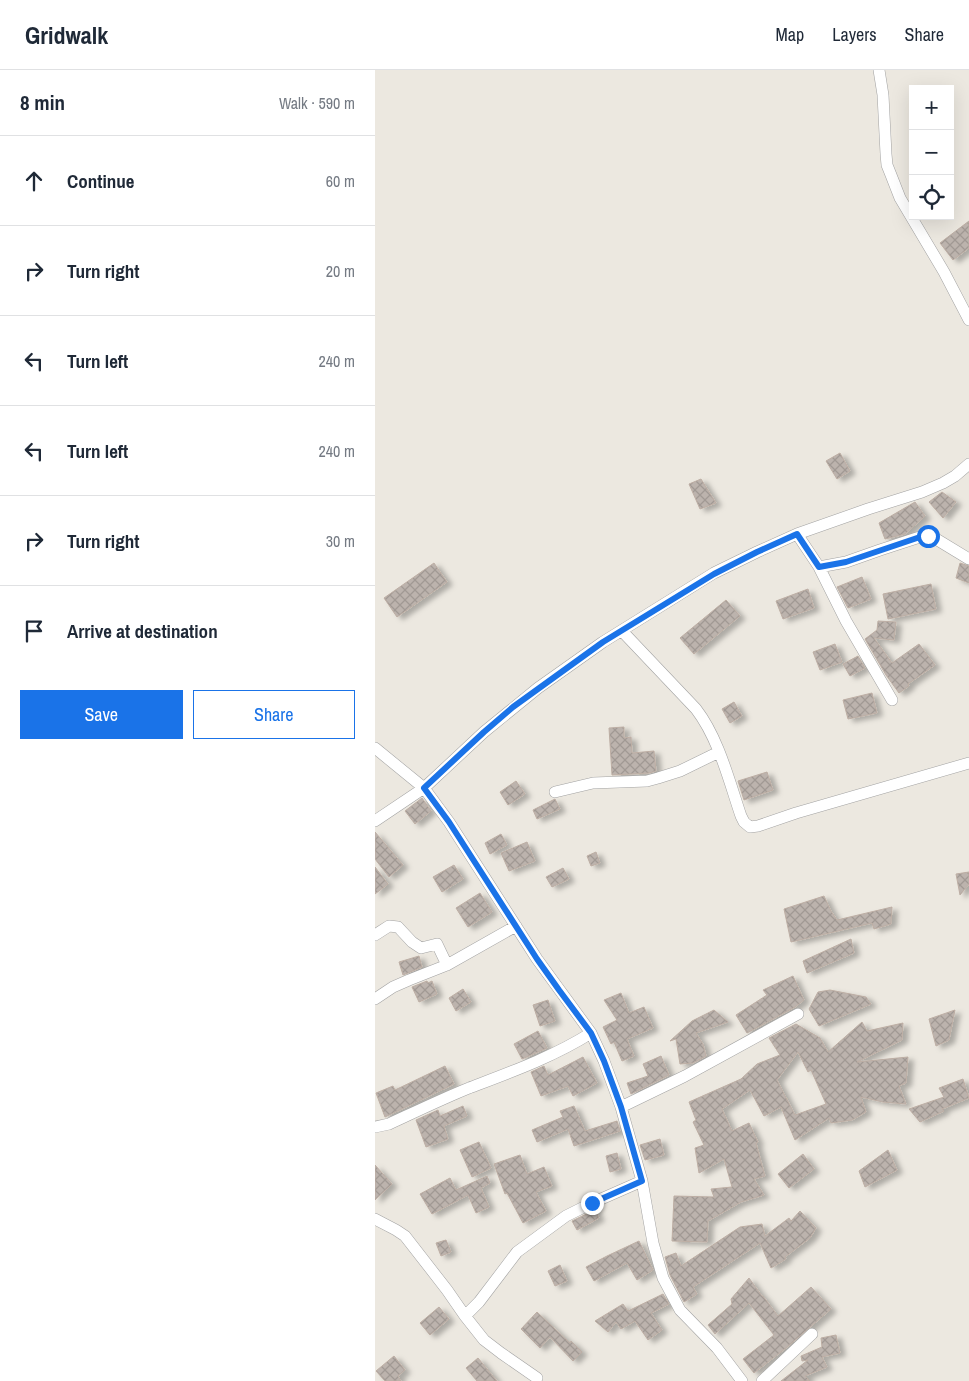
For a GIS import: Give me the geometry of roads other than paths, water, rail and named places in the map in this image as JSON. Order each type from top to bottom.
[{"type":"street","points":[[879,70],[883,95],[887,165],[900,198],[944,272],[969,320]]},
{"type":"street","points":[[375,821],[424,788],[513,707],[603,642],[714,574],[797,534],[922,492],[943,483],[969,464]]},
{"type":"street","points":[[797,534],[819,567],[846,621],[892,700]]},
{"type":"street","points":[[819,567],[846,562],[926,536],[936,539],[969,559]]},
{"type":"street","points":[[622,630],[705,721],[719,752],[741,816],[750,827],[969,763]]},
{"type":"street","points":[[375,748],[424,788],[449,822],[559,990],[591,1033],[604,1061],[621,1107],[642,1181],[653,1243],[663,1278],[680,1310],[717,1348],[742,1381]]},
{"type":"street","points":[[555,792],[593,783],[653,780],[681,770],[719,752]]},
{"type":"street","points":[[375,935],[385,928],[398,926],[412,942],[421,948],[437,944],[447,965]]},
{"type":"street","points":[[375,999],[393,987],[447,965],[516,926]]},
{"type":"street","points":[[621,1107],[685,1076],[798,1014]]},
{"type":"street","points":[[375,1127],[389,1124],[467,1089],[519,1069],[570,1046],[591,1033]]},
{"type":"street","points":[[465,1316],[479,1302],[517,1252],[566,1216],[642,1181]]},
{"type":"street","points":[[375,1219],[405,1236],[487,1343],[537,1378]]},
{"type":"street","points":[[762,1381],[812,1334]]}]
